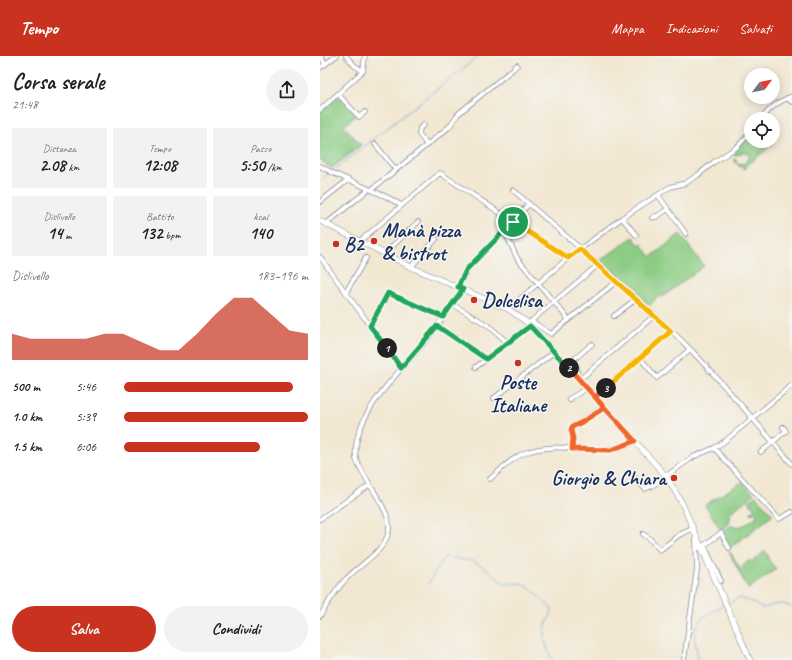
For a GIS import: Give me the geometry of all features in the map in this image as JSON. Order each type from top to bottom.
[{"type":"main road","points":[[320,221],[411,267],[508,309],[530,323],[554,352],[666,476],[682,503],[696,539],[702,546],[723,600],[750,660]]},
{"type":"street","points":[[321,56],[325,65]]},
{"type":"street","points":[[320,68],[336,56]]},
{"type":"street","points":[[346,56],[355,66],[363,71]]},
{"type":"street","points":[[320,110],[363,71],[365,56]]},
{"type":"street","points":[[326,224],[451,126],[458,114],[517,65]]},
{"type":"street","points":[[338,94],[359,117],[365,112]]},
{"type":"street","points":[[767,112],[769,109],[792,96]]},
{"type":"street","points":[[787,98],[792,102]]},
{"type":"street","points":[[424,125],[420,128],[419,134],[427,145]]},
{"type":"street","points":[[508,309],[568,258],[622,218],[670,187],[686,183],[737,147],[744,140]]},
{"type":"street","points":[[375,144],[396,170]]},
{"type":"street","points":[[320,166],[401,205]]},
{"type":"street","points":[[360,241],[440,173],[568,258]]},
{"type":"street","points":[[320,202],[348,180]]},
{"type":"street","points":[[513,190],[599,264],[671,331],[752,417],[792,464]]},
{"type":"street","points":[[658,195],[686,234]]},
{"type":"street","points":[[320,616],[343,582],[383,546],[389,535],[390,529],[387,514],[356,459],[354,450],[362,423],[382,391],[437,326],[452,304],[461,288],[466,270],[529,204]]},
{"type":"street","points":[[652,218],[668,209]]},
{"type":"street","points":[[622,218],[636,234]]},
{"type":"street","points":[[384,254],[418,222]]},
{"type":"street","points":[[504,230],[517,258],[569,320]]},
{"type":"street","points":[[411,267],[436,239]]},
{"type":"street","points":[[320,257],[401,368]]},
{"type":"street","points":[[346,292],[366,258]]},
{"type":"street","points":[[476,367],[508,342],[599,264]]},
{"type":"street","points":[[530,323],[551,334],[617,281]]},
{"type":"street","points":[[370,326],[388,293],[443,317]]},
{"type":"street","points":[[614,316],[636,299]]},
{"type":"street","points":[[452,304],[489,326],[508,342]]},
{"type":"street","points":[[578,379],[655,316]]},
{"type":"street","points":[[437,326],[486,359]]},
{"type":"street","points":[[595,397],[671,331]]},
{"type":"street","points":[[578,379],[577,367],[572,361],[592,344]]},
{"type":"street","points":[[640,358],[657,378],[690,350]]},
{"type":"street","points":[[494,398],[554,352]]},
{"type":"street","points":[[635,478],[645,489],[697,454],[714,448],[792,386]]},
{"type":"street","points":[[570,400],[569,399],[587,388]]},
{"type":"street","points":[[572,449],[572,427],[604,408]]},
{"type":"street","points":[[761,452],[786,431],[783,427]]},
{"type":"street","points":[[490,480],[516,457],[526,452],[541,448],[611,450],[635,441]]},
{"type":"street","points":[[714,448],[779,519],[792,512]]},
{"type":"street","points":[[320,519],[370,485]]},
{"type":"street","points":[[643,534],[660,550],[679,535],[692,529]]},
{"type":"street","points":[[721,581],[702,546],[721,533],[729,548]]},
{"type":"street","points":[[684,660],[697,569],[696,539]]},
{"type":"green space","points":[[338,96],[356,115],[344,126],[361,145],[332,168],[320,159],[320,112]]},
{"type":"green space","points":[[744,142],[744,148],[768,148],[742,170],[744,168],[742,166],[740,167],[733,160],[735,159],[739,165],[740,163],[744,164],[750,157],[745,152],[737,155],[730,154]]},
{"type":"green space","points":[[680,234],[704,266],[662,297],[659,296],[649,306],[620,280],[622,279],[601,260],[633,237],[639,245],[641,243],[651,257]]},
{"type":"green space","points":[[742,482],[754,494],[731,512],[729,524],[721,530],[705,505]]},
{"type":"green space","points":[[756,496],[773,515],[730,548],[722,533],[731,526],[742,526],[757,516],[755,512],[752,514],[751,512],[755,509],[749,501]]},
{"type":"green space","points":[[765,551],[769,557],[767,558],[776,569],[748,589],[729,552],[742,571],[744,569],[742,566],[750,560],[752,562]]},
{"type":"waterway","points":[[334,170],[479,56]]},
{"type":"waterway","points":[[320,181],[328,174]]},
{"type":"waterway","points":[[428,584],[443,559],[446,557],[473,561],[487,569],[504,584],[524,584],[538,595],[552,610],[547,622],[545,637],[548,652],[553,660]]},
{"type":"waterway","points":[[727,604],[739,598],[752,602],[759,607],[765,608],[772,605],[783,604],[792,607]]},
{"type":"waterway","points":[[698,660],[695,641],[696,628],[702,618],[724,605]]},
{"type":"place","name":"Manà pizza & bistrot","points":[[374,241]]},
{"type":"place","name":"B2","points":[[336,244]]},
{"type":"place","name":"Dolcelisa","points":[[474,300]]},
{"type":"place","name":"Poste Italiane","points":[[518,363]]},
{"type":"place","name":"Giorgio & Chiara","points":[[674,478]]},
{"type":"route","points":[[513,222],[466,270],[458,287],[463,289],[443,317],[388,293],[370,326],[401,368],[437,326],[486,359],[530,326],[604,408],[635,441],[632,443],[611,450],[596,451],[572,449],[573,438],[571,430],[572,427],[604,408],[595,397],[671,331],[599,264],[580,249],[568,258],[513,222]]}]
